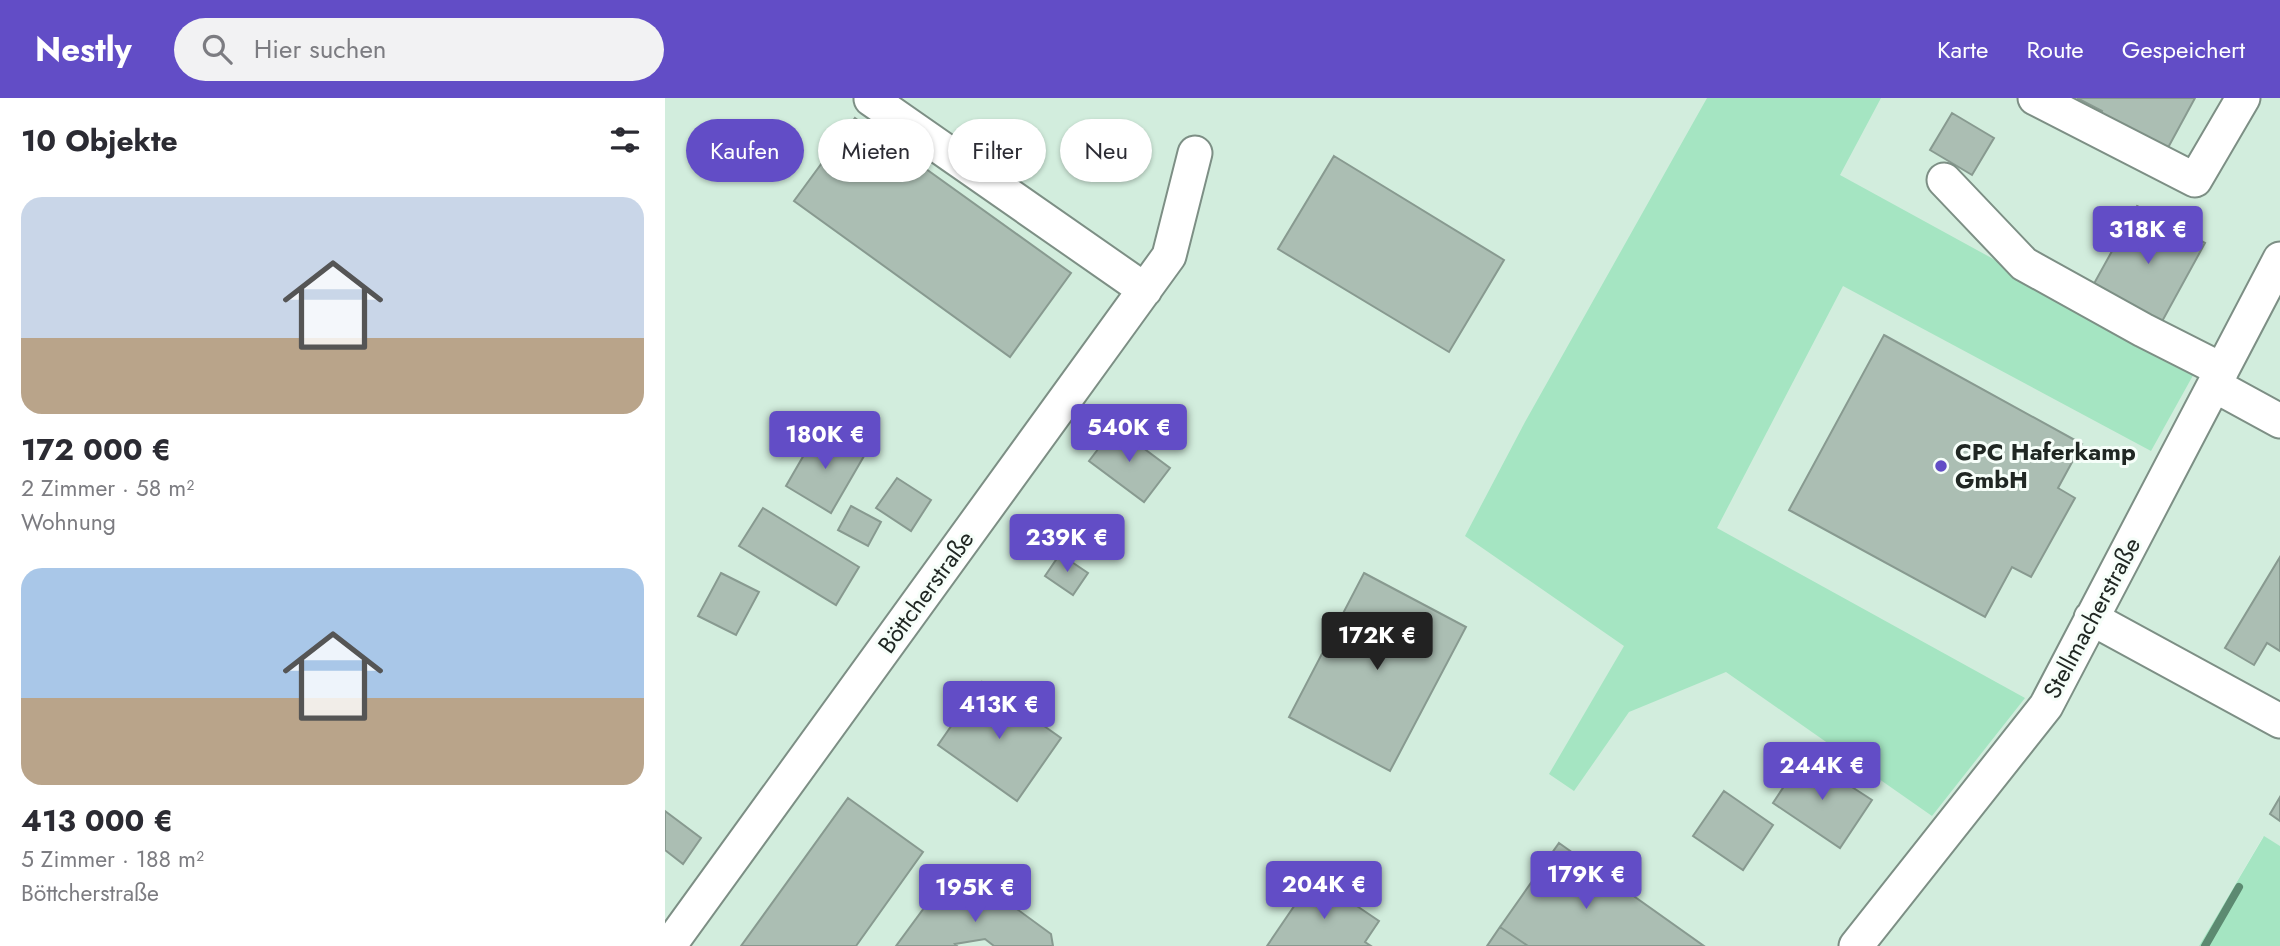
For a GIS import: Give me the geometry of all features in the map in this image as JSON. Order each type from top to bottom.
[{"type":"street","points":[[2035,98],[2195,180],[2243,98]]},
{"type":"street","points":[[871,99],[1145,290]]},
{"type":"street","name":"Böttcherstraße","points":[[669,946],[1169,256],[1195,153]]},
{"type":"street","points":[[1944,180],[2024,264],[2143,330],[2218,377],[2280,421]]},
{"type":"street","name":"Stellmacherstraße","points":[[1856,946],[2046,706],[2280,259]]},
{"type":"street","points":[[2091,618],[2280,721]]},
{"type":"shaded area","points":[[665,98],[2280,98],[2280,846],[2263,837],[2199,946],[665,946]]},
{"type":"green space","points":[[1707,98],[1881,98],[1840,175],[2196,370],[2151,451],[1843,286],[1717,528],[2025,698],[1932,816],[1726,672],[1629,712],[1574,791],[1549,774],[1624,646],[1465,536],[1525,422]]},
{"type":"green space","points":[[2264,836],[2280,846],[2280,946],[2199,946]]},
{"type":"building","points":[[2077,98],[2195,98],[2163,157],[2097,122],[2102,111]]},
{"type":"building","points":[[1952,113],[1994,138],[1972,175],[1930,150]]},
{"type":"building","points":[[1334,156],[1504,260],[1449,352],[1278,249]]},
{"type":"building","points":[[818,168],[818,182],[934,182],[934,175],[1071,273],[1010,357],[794,201]]},
{"type":"building","points":[[2137,206],[2205,243],[2159,327],[2091,289]]},
{"type":"building","name":"CPC Haferkamp GmbH","points":[[1884,335],[2082,444],[2058,488],[2075,498],[2031,577],[2012,567],[1985,617],[1789,510]]},
{"type":"building","points":[[1115,427],[1170,468],[1144,502],[1089,461]]},
{"type":"building","points":[[819,429],[864,456],[831,513],[786,486]]},
{"type":"building","points":[[897,478],[931,500],[911,531],[876,508]]},
{"type":"building","points":[[851,506],[881,522],[868,546],[838,530]]},
{"type":"building","points":[[763,508],[859,567],[836,605],[739,546]]},
{"type":"building","points":[[1060,554],[1088,573],[1073,595],[1045,576]]},
{"type":"building","points":[[2280,557],[2280,651],[2267,643],[2254,665],[2225,648]]},
{"type":"building","points":[[721,573],[759,592],[736,635],[698,616]]},
{"type":"building","points":[[1364,573],[1466,627],[1390,771],[1289,717]]},
{"type":"building","points":[[982,682],[1061,738],[1017,801],[938,745]]},
{"type":"building","points":[[1804,756],[1872,800],[1840,848],[1773,803]]},
{"type":"building","points":[[1724,791],[1773,825],[1743,870],[1693,836]]},
{"type":"building","points":[[2280,797],[2280,821],[2270,814]]},
{"type":"building","points":[[848,798],[923,852],[856,946],[741,946]]},
{"type":"building","points":[[665,811],[701,838],[683,864],[665,850]]},
{"type":"building","points":[[1559,843],[1704,946],[1528,946],[1500,927]]},
{"type":"building","points":[[1314,877],[1379,921],[1365,942],[1371,946],[1267,946]]},
{"type":"building","points":[[995,893],[1051,934],[1053,946],[994,946],[985,939],[955,944],[957,946],[896,946],[927,904]]},
{"type":"building","points":[[1500,927],[1528,946],[1487,946]]},
{"type":"waterway","points":[[2205,946],[2239,887]]},
{"type":"place","name":"CPC Haferkamp GmbH","points":[[1941,466]]}]
